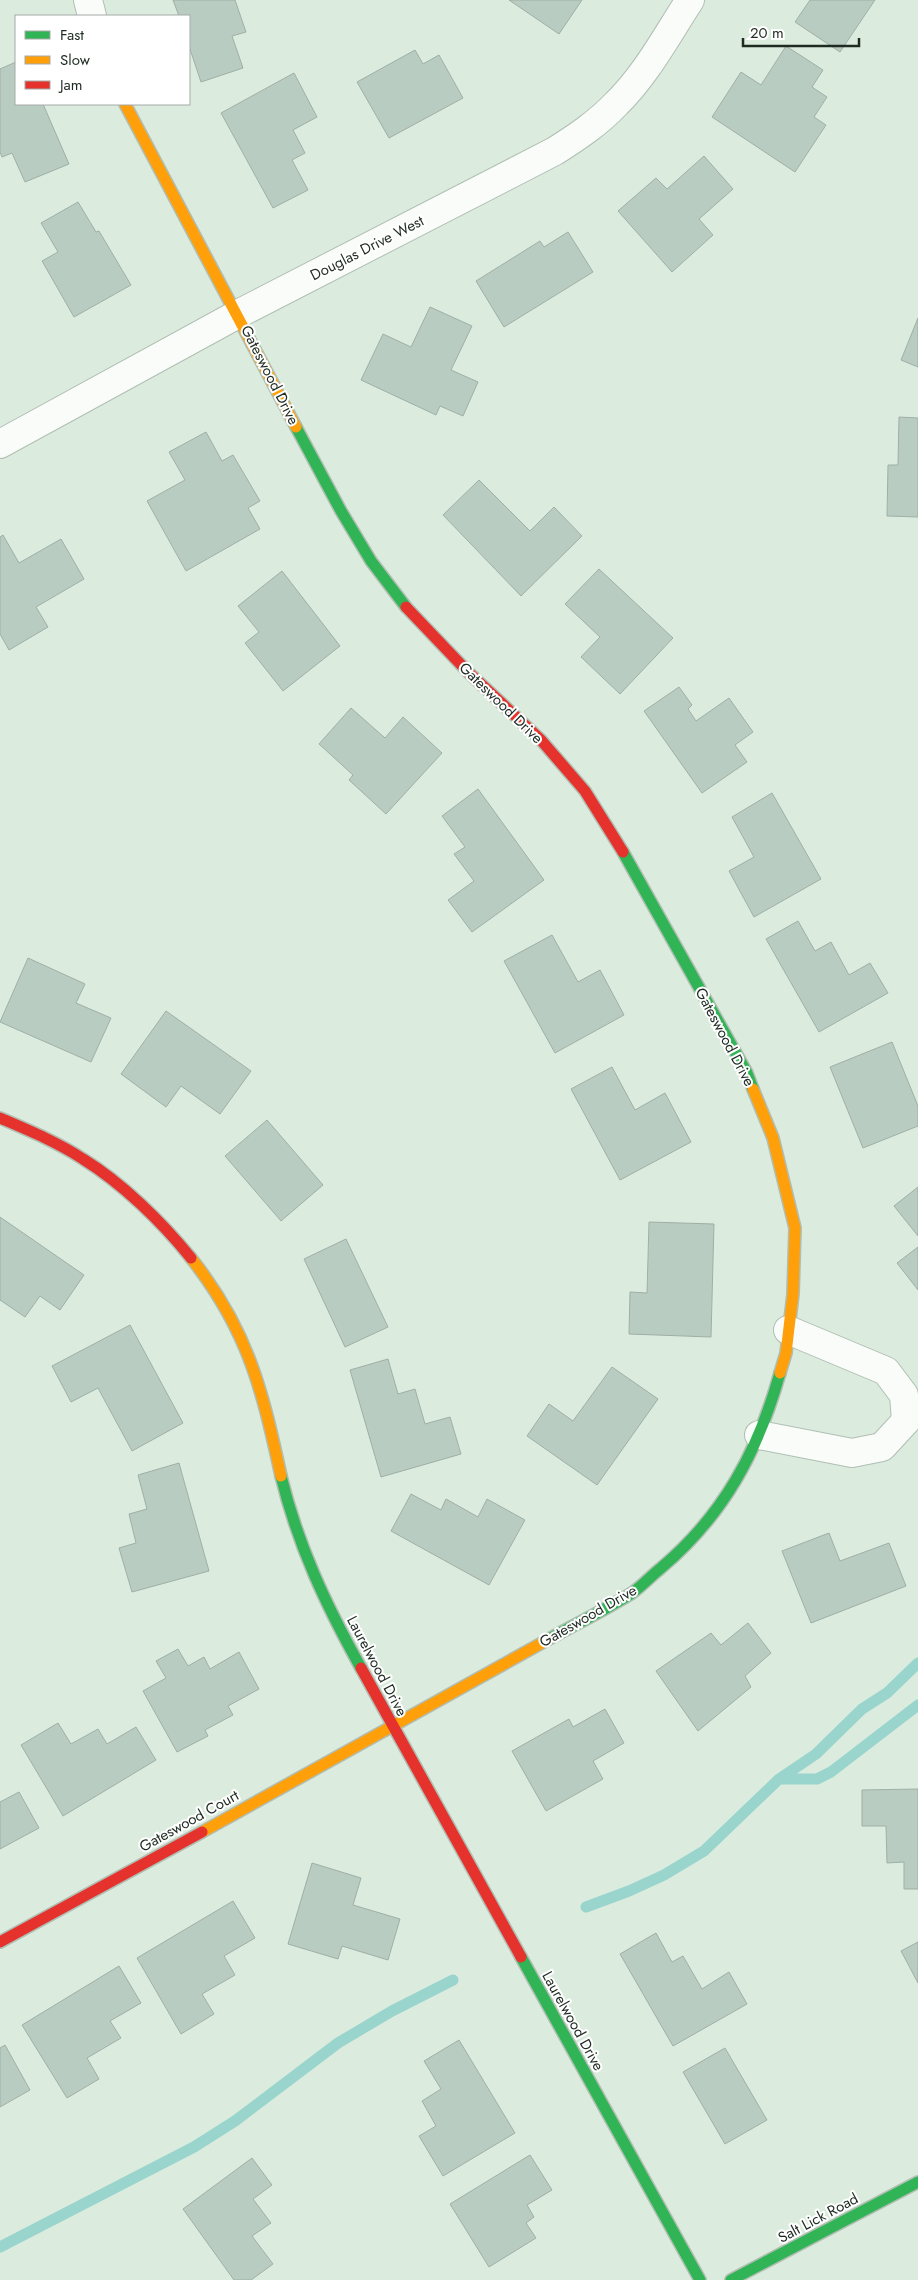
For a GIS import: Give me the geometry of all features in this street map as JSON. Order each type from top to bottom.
[{"type":"street","points":[[88,0],[92,15]]},
{"type":"street","name":"Douglas Drive West","points":[[0,444],[238,314],[547,156],[594,125],[618,103],[650,63],[690,0]]},
{"type":"street","name":"Gateswood Drive","points":[[126,105],[238,314],[340,512],[371,560],[406,607],[468,672],[541,740],[585,792],[626,856],[747,1073],[773,1138],[795,1228],[793,1294],[786,1353],[772,1405],[750,1457],[718,1508],[681,1551],[633,1592],[393,1727]]},
{"type":"street","name":"Laurelwood Drive","points":[[0,1118],[41,1136],[83,1159],[138,1201],[180,1244],[212,1286],[241,1337],[259,1385],[293,1523],[312,1571],[341,1632],[700,2280]]},
{"type":"street","points":[[759,1435],[852,1453],[882,1447],[906,1421],[904,1395],[886,1371],[788,1330]]},
{"type":"street","name":"Gateswood Court","points":[[0,1942],[393,1727]]},
{"type":"street","name":"Salt Lick Road","points":[[731,2280],[918,2182]]},
{"type":"building","points":[[173,0],[235,0],[246,32],[232,36],[243,68],[201,82],[190,49],[190,15],[179,15]]},
{"type":"building","points":[[509,0],[582,0],[559,34]]},
{"type":"building","points":[[810,0],[875,0],[840,52],[795,22]]},
{"type":"building","points":[[786,46],[823,70],[812,87],[827,97],[814,117],[826,125],[795,172],[712,117],[741,72],[761,85]]},
{"type":"building","points":[[415,50],[423,64],[439,55],[463,98],[389,138],[357,82]]},
{"type":"building","points":[[15,62],[15,105],[43,105],[69,164],[25,182],[12,153],[2,157],[0,152],[0,69]]},
{"type":"building","points":[[294,73],[317,117],[293,130],[305,153],[292,160],[308,190],[273,208],[221,113]]},
{"type":"building","points":[[704,156],[733,189],[699,219],[713,235],[672,272],[618,211],[656,178],[667,189]]},
{"type":"building","points":[[78,202],[96,232],[99,231],[131,285],[74,317],[42,261],[58,252],[41,223]]},
{"type":"building","points":[[568,232],[593,272],[504,327],[476,281],[540,241],[544,247]]},
{"type":"building","points":[[430,307],[472,326],[451,370],[478,382],[463,416],[440,406],[436,415],[361,380],[383,334],[411,347]]},
{"type":"building","points":[[918,318],[918,367],[901,360]]},
{"type":"building","points":[[899,417],[918,418],[918,517],[887,516],[888,465],[898,465]]},
{"type":"building","points":[[206,432],[222,461],[233,455],[260,501],[248,508],[260,529],[186,571],[147,501],[185,480],[169,452]]},
{"type":"building","points":[[479,480],[530,531],[554,507],[582,536],[521,596],[443,515]]},
{"type":"building","points":[[3,535],[19,563],[61,539],[84,579],[36,607],[48,627],[9,650],[0,634],[0,537]]},
{"type":"building","points":[[599,569],[673,638],[620,694],[581,657],[600,637],[565,604]]},
{"type":"building","points":[[282,571],[340,646],[283,691],[245,643],[259,632],[238,606]]},
{"type":"building","points":[[679,687],[692,705],[688,709],[696,721],[729,698],[753,732],[735,745],[747,762],[702,793],[644,711]]},
{"type":"building","points":[[351,708],[385,738],[403,717],[442,753],[386,814],[349,780],[353,775],[319,744]]},
{"type":"building","points":[[478,789],[544,880],[472,932],[448,900],[474,881],[454,854],[465,847],[442,816]]},
{"type":"building","points":[[772,793],[821,879],[754,917],[729,871],[754,857],[732,817]]},
{"type":"building","points":[[798,921],[815,951],[831,942],[849,975],[870,963],[888,993],[819,1032],[766,939]]},
{"type":"building","points":[[552,935],[578,982],[600,970],[624,1015],[555,1053],[504,961]]},
{"type":"building","points":[[28,958],[85,984],[76,1003],[111,1018],[91,1062],[0,1022]]},
{"type":"building","points":[[166,1011],[251,1071],[220,1114],[181,1086],[166,1107],[121,1074]]},
{"type":"building","points":[[892,1042],[918,1106],[918,1126],[863,1148],[830,1067]]},
{"type":"building","points":[[612,1067],[635,1110],[665,1093],[691,1142],[620,1180],[571,1089]]},
{"type":"building","points":[[267,1120],[323,1185],[281,1221],[225,1156]]},
{"type":"building","points":[[918,1187],[918,1236],[894,1206]]},
{"type":"building","points":[[0,1217],[84,1275],[60,1310],[40,1296],[25,1317],[0,1300]]},
{"type":"building","points":[[649,1222],[714,1224],[711,1337],[629,1334],[630,1292],[647,1293]]},
{"type":"building","points":[[346,1239],[388,1327],[345,1347],[304,1259]]},
{"type":"building","points":[[918,1247],[918,1290],[897,1263]]},
{"type":"building","points":[[130,1325],[183,1423],[132,1451],[98,1388],[71,1402],[52,1366]]},
{"type":"building","points":[[388,1359],[398,1394],[415,1389],[425,1424],[450,1417],[461,1454],[381,1477],[350,1370]]},
{"type":"building","points":[[612,1367],[658,1399],[597,1485],[527,1436],[549,1404],[573,1421]]},
{"type":"building","points":[[179,1463],[209,1571],[132,1592],[119,1548],[136,1543],[129,1514],[147,1509],[138,1475]]},
{"type":"building","points":[[411,1494],[441,1510],[446,1499],[478,1517],[487,1499],[525,1520],[489,1585],[391,1531]]},
{"type":"building","points":[[829,1533],[840,1561],[889,1543],[906,1586],[811,1623],[782,1551]]},
{"type":"building","points":[[748,1623],[771,1653],[745,1676],[751,1687],[698,1731],[656,1671],[711,1633],[721,1645]]},
{"type":"building","points":[[178,1649],[188,1666],[204,1657],[210,1669],[239,1652],[259,1689],[228,1706],[233,1715],[205,1730],[208,1736],[177,1752],[143,1691],[166,1678],[156,1661]]},
{"type":"building","points":[[605,1709],[624,1743],[593,1761],[603,1779],[546,1811],[512,1751],[569,1719],[573,1727]]},
{"type":"building","points":[[58,1723],[71,1744],[98,1729],[107,1744],[136,1727],[156,1760],[63,1816],[21,1745]]},
{"type":"building","points":[[918,1789],[918,1889],[904,1889],[904,1862],[887,1863],[886,1826],[862,1826],[862,1790]]},
{"type":"building","points":[[19,1792],[39,1828],[0,1849],[0,1802]]},
{"type":"building","points":[[312,1863],[361,1878],[353,1905],[400,1919],[388,1960],[342,1946],[338,1959],[288,1944]]},
{"type":"building","points":[[233,1901],[255,1938],[224,1956],[235,1975],[202,1994],[214,2014],[181,2034],[137,1958]]},
{"type":"building","points":[[656,1933],[672,1962],[683,1956],[702,1989],[729,1972],[747,2004],[673,2046],[620,1954]]},
{"type":"building","points":[[918,1942],[918,1983],[901,1951]]},
{"type":"building","points":[[119,1966],[141,2003],[110,2021],[121,2038],[87,2058],[99,2079],[67,2098],[22,2025]]},
{"type":"building","points":[[459,2040],[515,2133],[443,2176],[419,2136],[436,2126],[422,2101],[441,2089],[424,2061]]},
{"type":"building","points":[[5,2045],[30,2090],[0,2107],[0,2048]]},
{"type":"building","points":[[725,2048],[767,2120],[725,2144],[683,2072]]},
{"type":"building","points":[[530,2155],[552,2190],[527,2205],[534,2217],[526,2223],[536,2238],[489,2267],[450,2204]]},
{"type":"building","points":[[252,2158],[272,2185],[253,2199],[271,2223],[252,2236],[273,2264],[251,2280],[234,2280],[183,2209]]},
{"type":"waterway","points":[[586,1907],[629,1891],[664,1875],[704,1851],[779,1779],[816,1754],[862,1709],[887,1693],[918,1663]]},
{"type":"waterway","points":[[779,1779],[817,1779],[831,1772],[918,1705]]},
{"type":"waterway","points":[[0,2247],[194,2147],[235,2121],[338,2043],[392,2011],[453,1980]]},
{"type":"traffic: fast","points":[[296,427],[341,511],[371,561],[406,607]]},
{"type":"traffic: fast","points":[[623,852],[747,1073],[753,1089]]},
{"type":"traffic: fast","points":[[549,1639],[632,1593],[683,1548],[703,1526],[721,1504],[749,1455],[761,1429],[780,1373]]},
{"type":"traffic: fast","points":[[281,1476],[296,1527],[314,1575],[361,1668]]},
{"type":"traffic: fast","points":[[521,1957],[700,2280]]},
{"type":"traffic: fast","points":[[731,2280],[918,2182]]},
{"type":"traffic: slow","points":[[126,105],[296,427]]},
{"type":"traffic: slow","points":[[753,1089],[773,1138],[795,1228],[793,1294],[786,1353],[780,1373]]},
{"type":"traffic: slow","points":[[191,1258],[210,1284],[240,1336],[267,1415],[281,1476]]},
{"type":"traffic: slow","points":[[202,1832],[549,1639]]},
{"type":"traffic: jam","points":[[406,607],[468,672],[541,740],[585,791],[623,852]]},
{"type":"traffic: jam","points":[[0,1118],[53,1142],[98,1169],[141,1204],[191,1258]]},
{"type":"traffic: jam","points":[[361,1668],[521,1957]]},
{"type":"traffic: jam","points":[[0,1942],[202,1832]]}]
